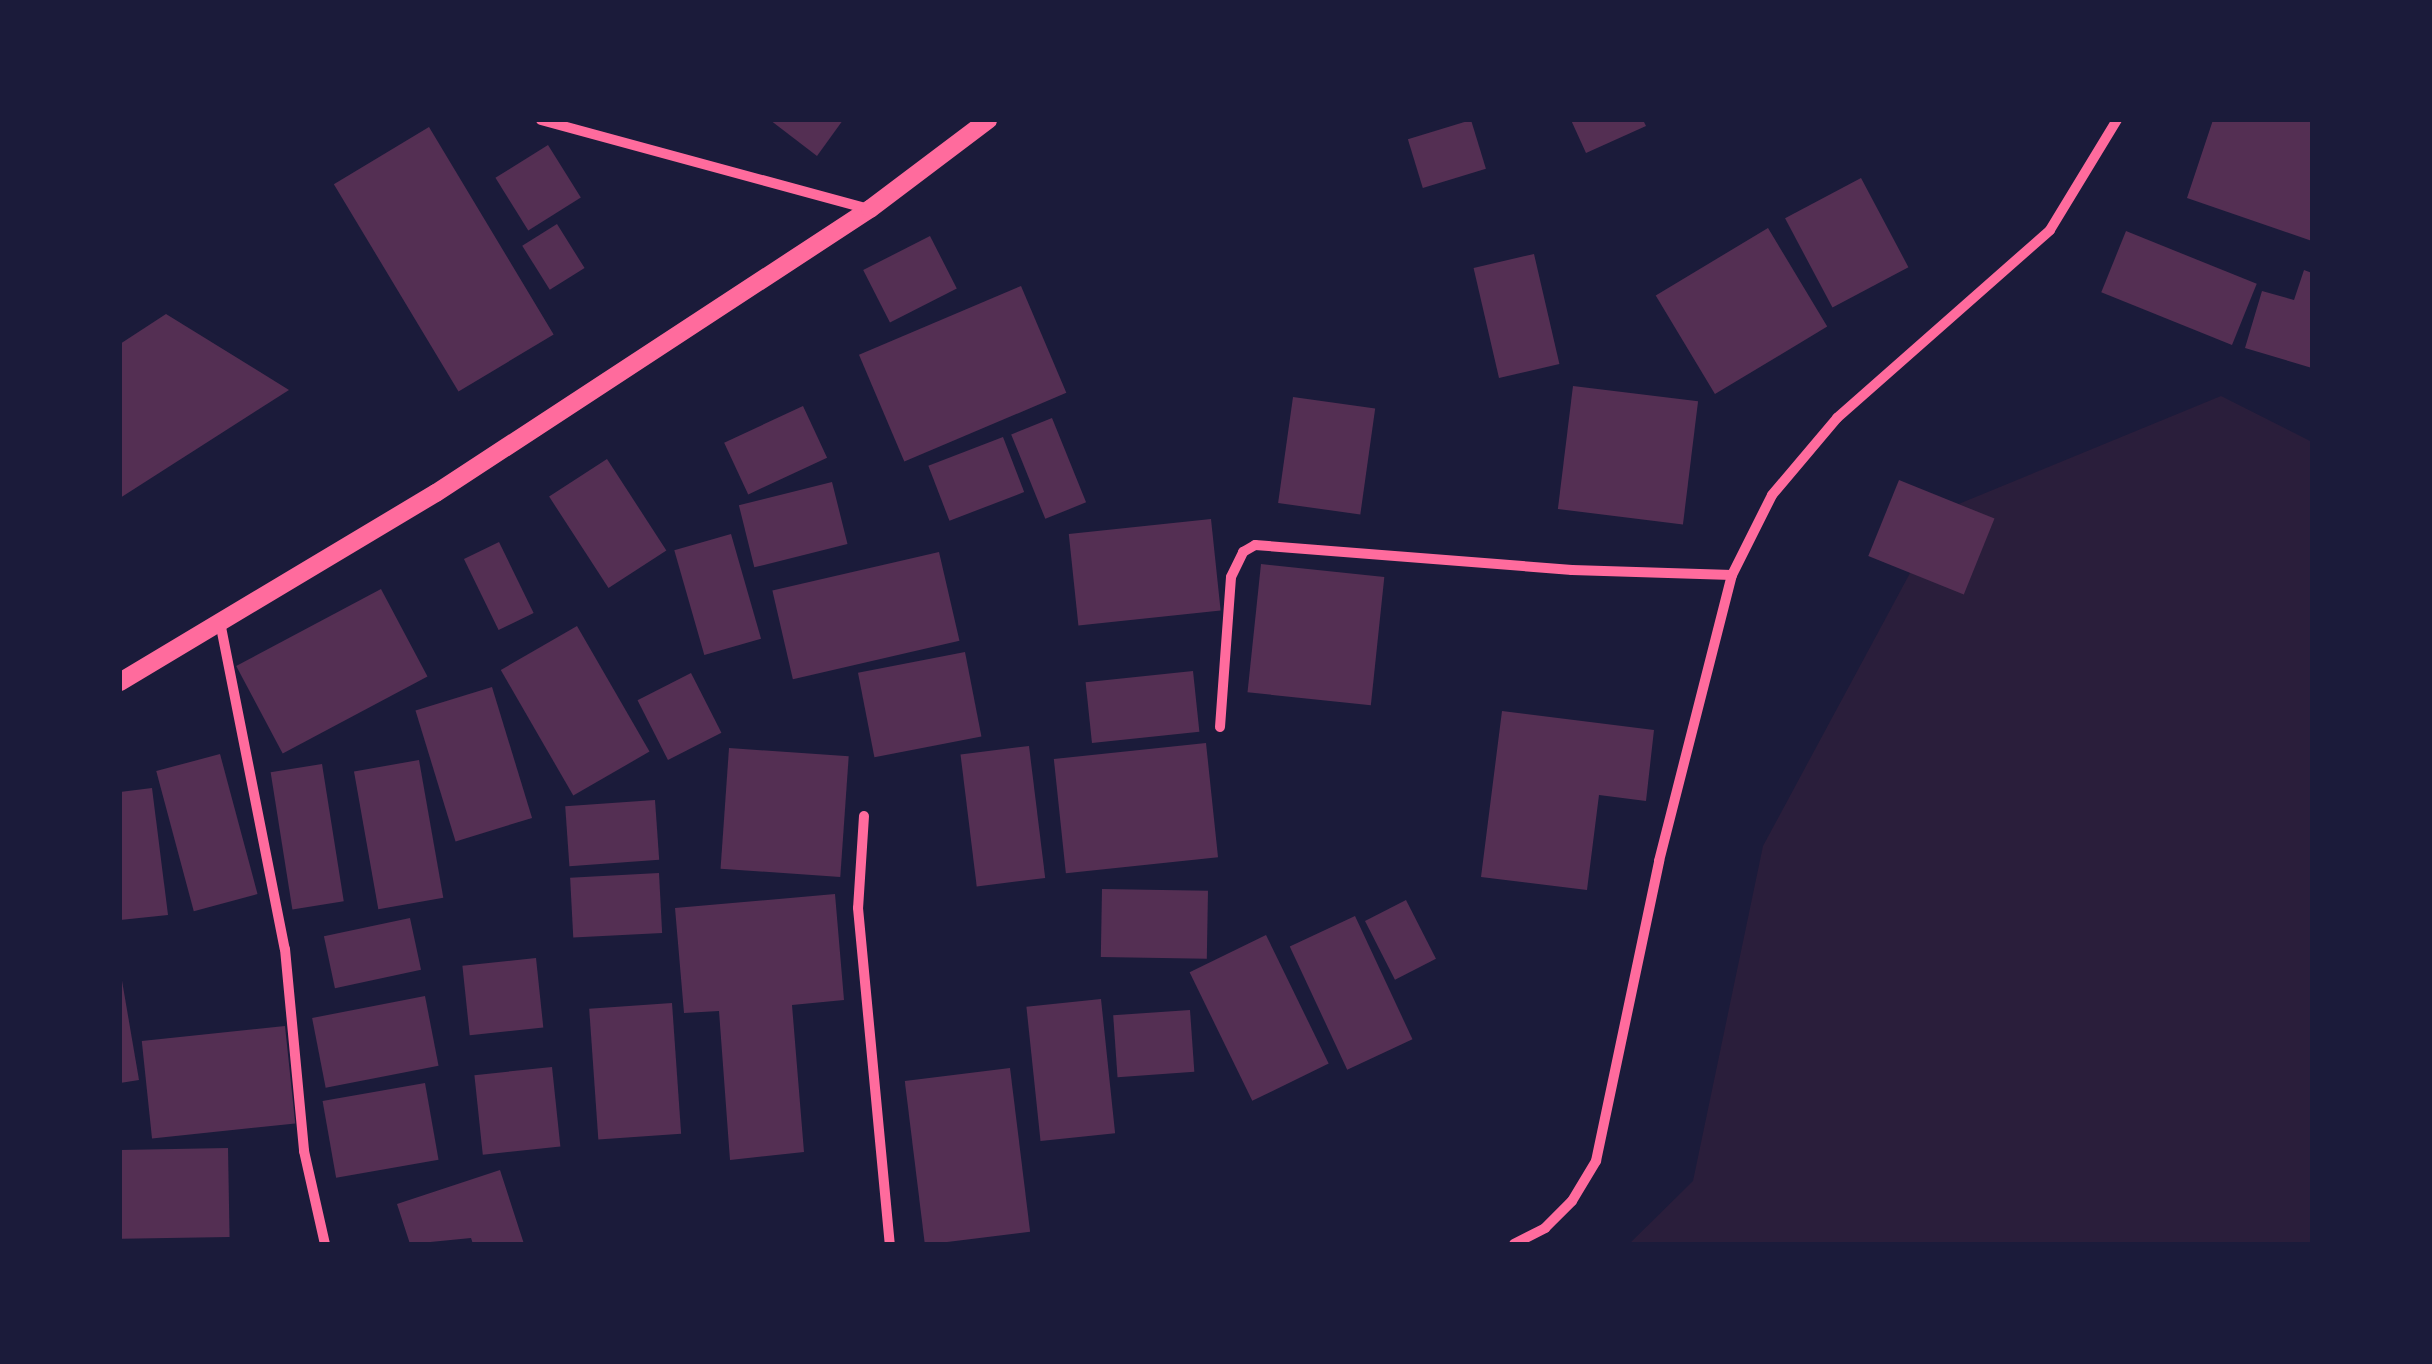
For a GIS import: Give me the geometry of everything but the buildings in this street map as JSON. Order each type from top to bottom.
[{"type":"street","points":[[541,120],[870,209]]},
{"type":"street","points":[[120,682],[436,493],[870,209],[988,120]]},
{"type":"street","points":[[1514,1244],[1544,1228],[1572,1201],[1596,1160],[1659,861],[1732,575],[1772,496],[1837,418],[2050,230],[2117,120]]},
{"type":"street","points":[[1220,728],[1231,578],[1242,552],[1254,545],[1572,570],[1732,575]]},
{"type":"street","points":[[220,622],[285,949],[304,1151],[325,1244]]},
{"type":"street","points":[[864,816],[858,908],[890,1244]]},
{"type":"shaded area","points":[[2221,396],[2312,442],[2312,1244],[1629,1244],[1693,1181],[1763,846],[1944,510]]}]
